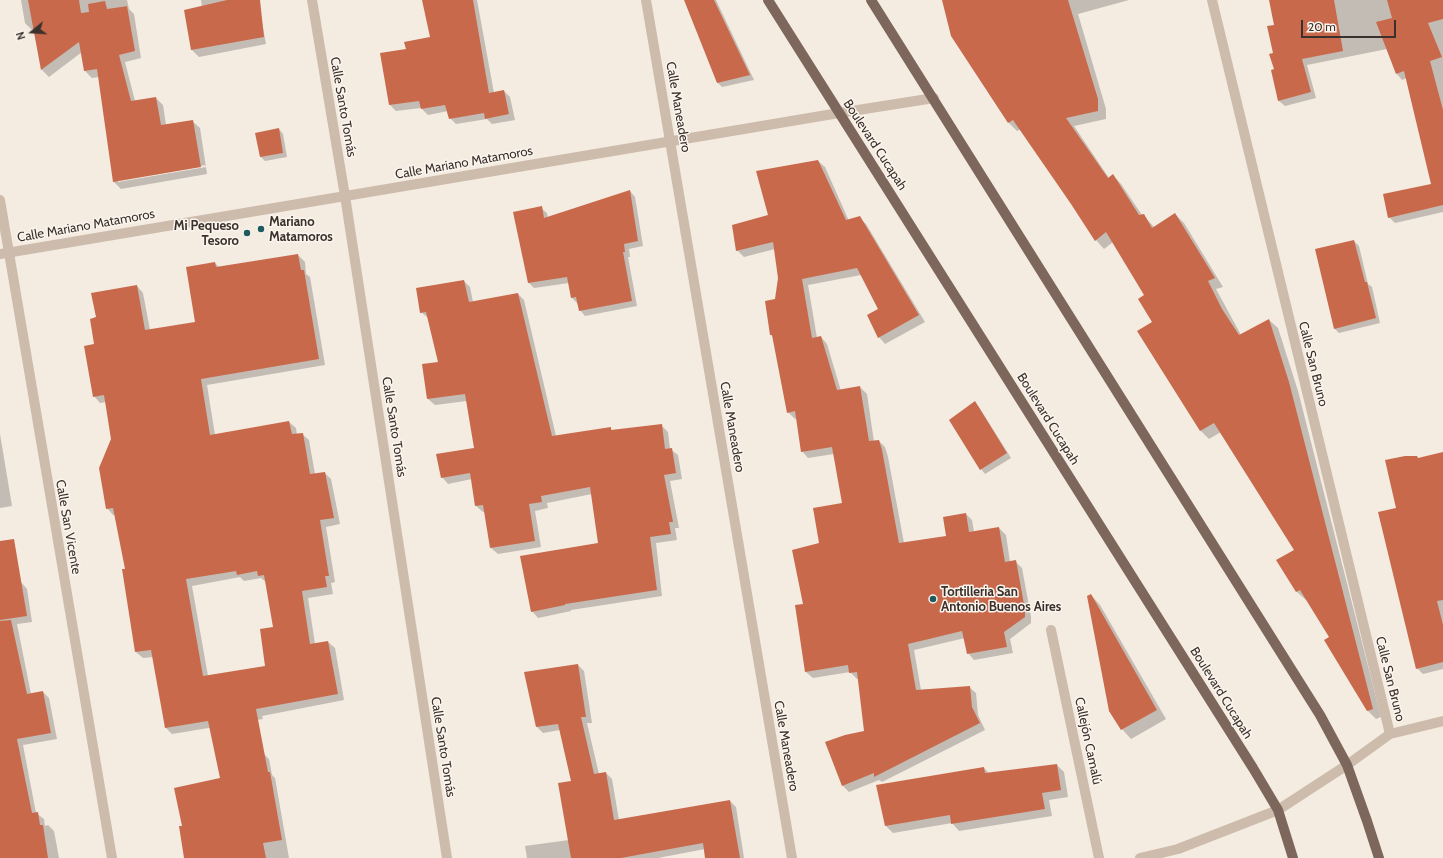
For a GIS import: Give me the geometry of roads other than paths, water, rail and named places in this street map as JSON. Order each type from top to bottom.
[{"type":"main road","name":"Boulevard Cucapah","points":[[768,0],[1249,761],[1278,810],[1293,858]]},
{"type":"main road","points":[[872,1],[1320,716],[1347,765],[1379,858]]},
{"type":"street","name":"Calle Santo Tomás","points":[[312,0],[345,196],[447,858]]},
{"type":"street","name":"Calle Maneadero","points":[[646,0],[792,858]]},
{"type":"street","name":"Calle San Bruno","points":[[1212,0],[1390,734]]},
{"type":"street","name":"Calle Mariano Matamoros","points":[[4,254],[934,98]]},
{"type":"street","name":"Calle San Vicente","points":[[0,200],[4,254],[112,858]]},
{"type":"street","name":"Callejón Camalú","points":[[1052,630],[1099,858]]},
{"type":"street","points":[[1140,858],[1178,849],[1278,810],[1347,765],[1390,734],[1443,721]]},
{"type":"place","name":"Mariano Matamoros","points":[[261,229]]},
{"type":"place","name":"Mi Pequeso Tesoro","points":[[247,233]]},
{"type":"place","name":"Tortilleria San Antonio Buenos Aires","points":[[933,599]]}]
